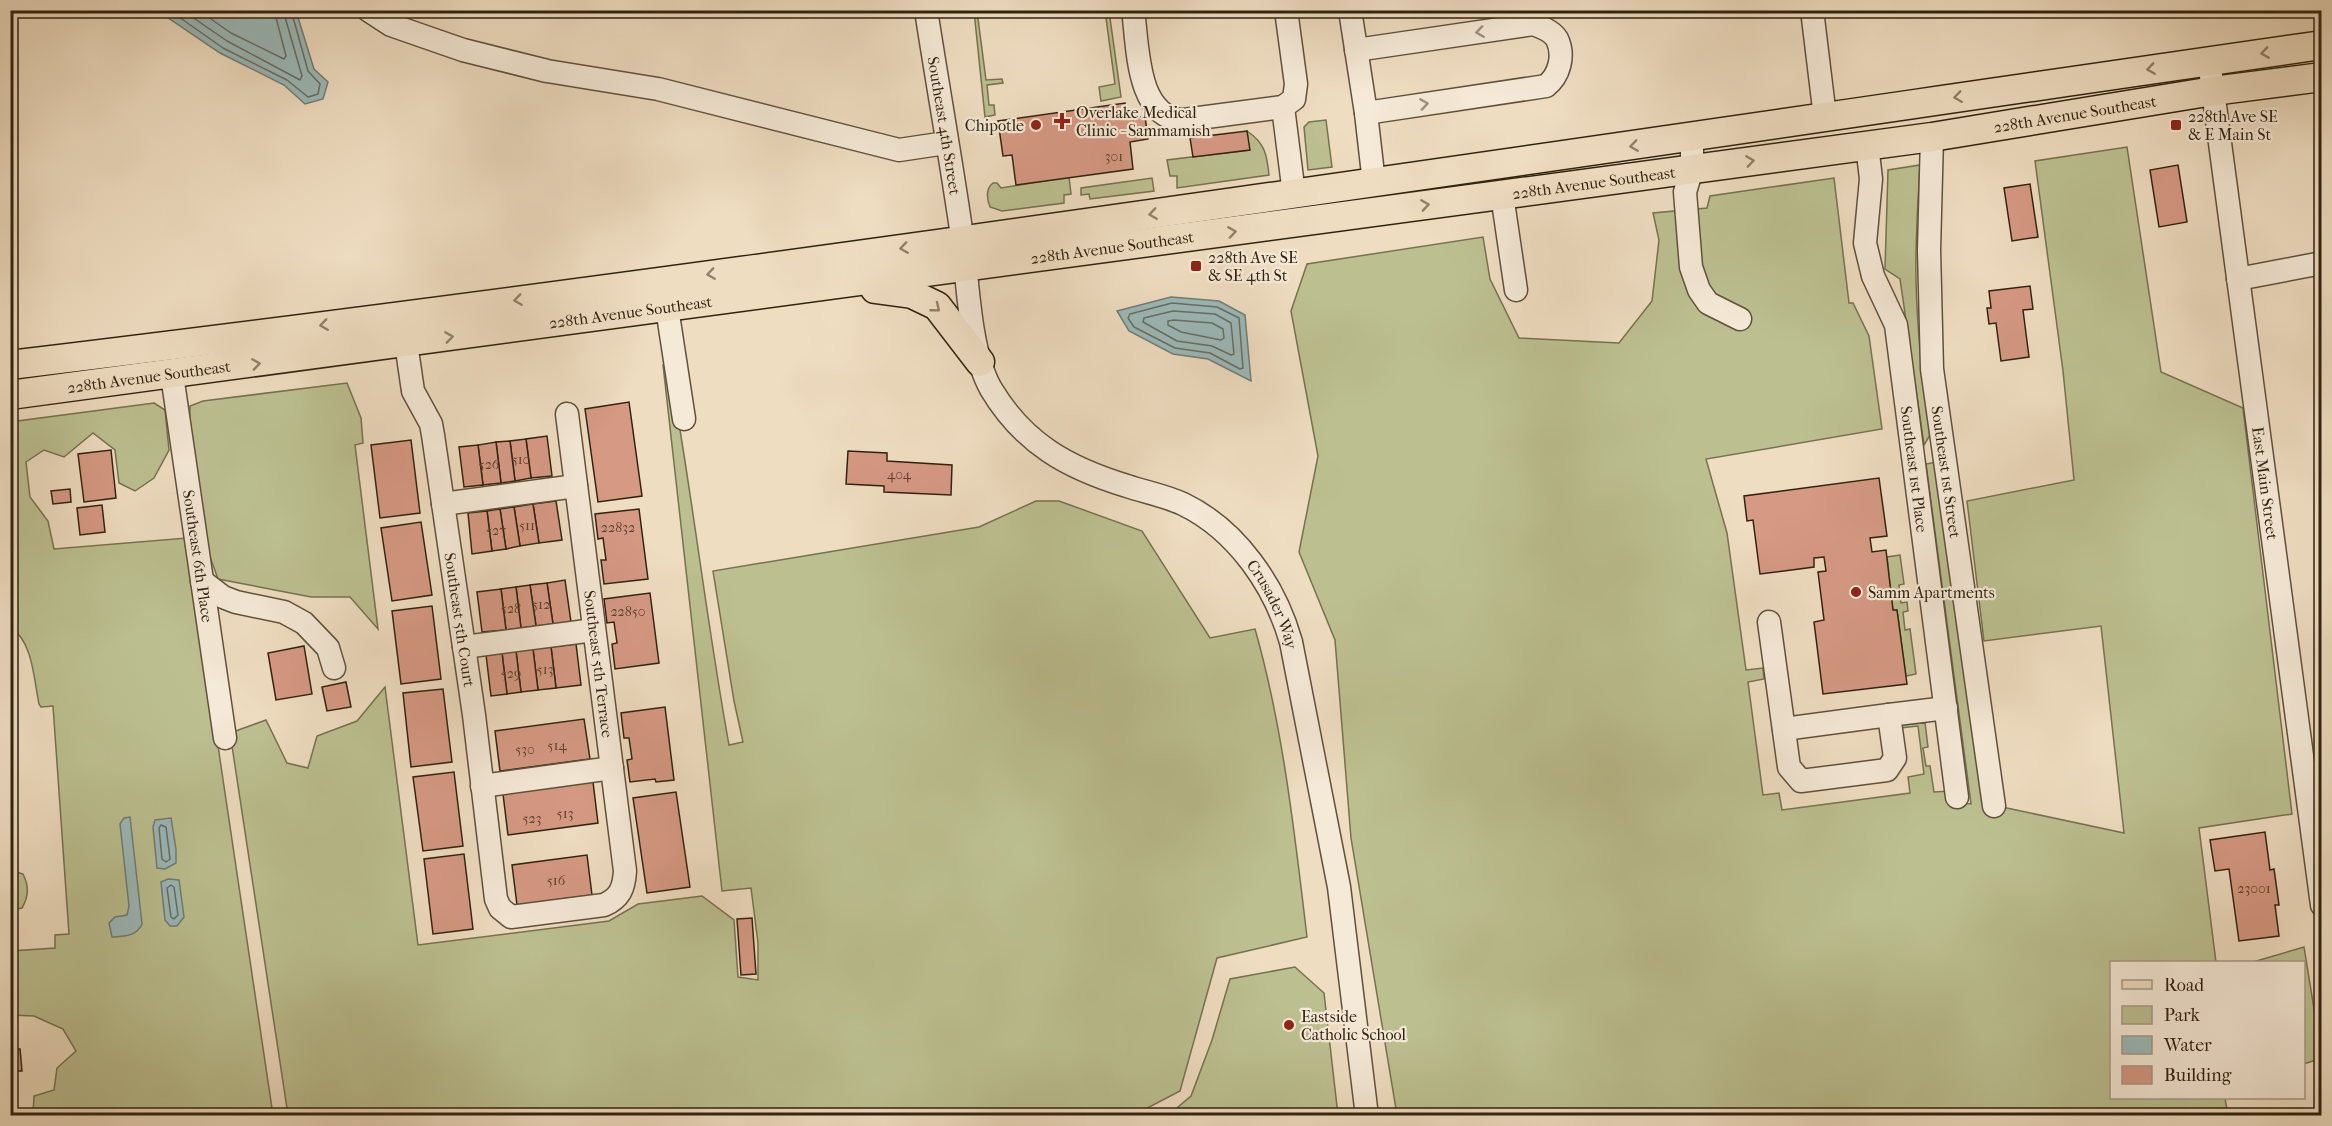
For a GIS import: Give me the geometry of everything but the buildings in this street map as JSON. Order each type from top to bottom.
[{"type":"main road","name":"228th Avenue Southeast","points":[[10,395],[798,290],[964,254],[1294,194],[2322,45]]},
{"type":"main road","name":"228th Avenue Southeast","points":[[10,365],[964,254],[1502,195],[1932,137],[2213,91],[2322,77]]},
{"type":"main road","points":[[798,290],[870,289],[912,294],[937,306],[980,362]]},
{"type":"street","points":[[368,10],[391,25],[463,50],[547,71],[658,89],[899,150],[946,143]]},
{"type":"street","name":"Southeast 4th Street","points":[[926,10],[964,254]]},
{"type":"street","points":[[1133,10],[1144,87],[1151,100],[1164,115],[1173,120],[1283,107],[1294,99],[1296,93],[1286,10]]},
{"type":"street","points":[[1350,10],[1366,112],[1374,183]]},
{"type":"street","points":[[1812,10],[1826,117]]},
{"type":"street","points":[[1356,50],[1533,24],[1548,30],[1557,39],[1560,52],[1560,65],[1554,79],[1546,86],[1366,112]]},
{"type":"street","name":"East Main Street","points":[[2209,61],[2322,905]]},
{"type":"street","points":[[1283,107],[1294,194]]},
{"type":"street","points":[[1692,137],[1692,169],[1685,192],[1691,267],[1699,290],[1708,303],[1740,320]]},
{"type":"street","name":"Southeast 1st Street","points":[[1932,137],[1929,250],[1932,369],[1994,806]]},
{"type":"street","name":"Southeast 1st Place","points":[[1867,145],[1871,179],[1865,243],[1873,276],[1896,325],[1957,796]]},
{"type":"street","points":[[1502,195],[1516,290]]},
{"type":"street","name":"Crusader Way","points":[[964,254],[980,362],[990,387],[1017,424],[1040,446],[1060,460],[1092,475],[1182,503],[1208,519],[1230,536],[1252,563],[1285,620],[1339,887],[1367,1116]]},
{"type":"street","points":[[2238,279],[2322,262]]},
{"type":"street","points":[[667,308],[684,418]]},
{"type":"street","name":"Southeast 5th Court","points":[[406,343],[413,391],[431,424],[464,646],[496,899]]},
{"type":"street","name":"Southeast 6th Place","points":[[172,375],[225,738]]},
{"type":"street","name":"Southeast 5th Terrace","points":[[496,899],[500,908],[511,917],[604,905],[616,899],[624,883],[612,768],[567,414]]},
{"type":"street","points":[[443,504],[576,486]]},
{"type":"street","points":[[202,581],[223,597],[284,612],[304,623],[328,648],[334,669]]},
{"type":"street","points":[[1769,622],[1789,767],[1801,781],[1887,770],[1895,758],[1889,715]]},
{"type":"street","points":[[464,646],[594,630]]},
{"type":"street","points":[[1784,729],[1946,708]]},
{"type":"street","points":[[482,786],[612,768]]},
{"type":"green space","points":[[974,11],[977,11],[986,80],[1002,79],[1003,83],[987,85],[989,105],[994,105],[995,115],[985,117]]},
{"type":"green space","points":[[1105,11],[1109,11],[1121,97],[1101,101],[1099,87],[1115,84]]},
{"type":"green space","points":[[1326,120],[1332,167],[1308,170],[1304,127],[1309,122]]},
{"type":"green space","points":[[1247,131],[1258,140],[1264,150],[1269,175],[1177,188],[1177,176],[1170,176],[1167,160],[1249,150]]},
{"type":"green space","points":[[2127,147],[2161,372],[2243,408],[2292,814],[2199,828],[2216,961],[2110,961],[2110,1099],[2225,1099],[2228,1115],[1397,1115],[1351,838],[1335,640],[1299,552],[1318,456],[1291,311],[1307,264],[1483,237],[1490,279],[1519,338],[1619,343],[1652,301],[1659,240],[1653,213],[1707,208],[1710,196],[1834,178],[1849,303],[1853,303],[1869,336],[1882,429],[1706,459],[1727,533],[1746,670],[1763,668],[1764,679],[1748,682],[1763,795],[1779,793],[1782,810],[1910,793],[1908,777],[1924,774],[1918,726],[1901,728],[1901,724],[1925,723],[1928,747],[1923,748],[1926,766],[1930,766],[1934,792],[1950,791],[1947,801],[1971,804],[1926,464],[1937,462],[1988,804],[2124,833],[2101,626],[1984,641],[1967,501],[2074,480],[2063,371],[2035,161]]},
{"type":"green space","points":[[1920,165],[1916,251],[1917,299],[1930,435],[1924,445],[1900,279],[1885,269],[1888,170]]},
{"type":"green space","points":[[1069,177],[1071,194],[1064,195],[1064,203],[1002,211],[990,207],[988,191],[993,183],[997,183],[1001,188]]},
{"type":"green space","points":[[1152,178],[1154,191],[1090,199],[1089,194],[1081,195],[1081,188]]},
{"type":"green space","points":[[663,365],[669,365],[729,745],[743,742],[713,571],[979,527],[1036,501],[1059,501],[1142,531],[1210,638],[1255,629],[1281,743],[1307,937],[1217,958],[1180,1091],[1134,1115],[288,1115],[230,733],[266,720],[287,763],[308,768],[317,736],[357,721],[385,687],[418,945],[609,921],[638,904],[702,896],[734,920],[738,977],[758,980],[758,943],[751,888],[722,891]]},
{"type":"green space","points":[[347,383],[361,418],[363,443],[355,445],[378,629],[350,597],[311,597],[218,579],[209,554],[189,445],[190,406],[203,401]]},
{"type":"green space","points":[[154,403],[165,410],[169,450],[154,478],[135,491],[119,483],[115,450],[93,433],[64,457],[44,450],[26,462],[30,497],[48,521],[54,549],[187,538],[273,1115],[33,1115],[34,1096],[54,1090],[57,1068],[76,1051],[63,1029],[34,1016],[11,1015],[11,951],[55,948],[55,935],[69,934],[53,706],[41,707],[39,704],[28,652],[24,642],[11,628],[10,422]]},
{"type":"green space","points":[[1900,555],[1904,584],[1899,585],[1901,603],[1907,602],[1908,611],[1903,612],[1905,630],[1910,629],[1916,674],[1906,676],[1897,610],[1893,610],[1887,557]]},
{"type":"green space","points":[[11,870],[23,874],[27,891],[22,908],[11,910]]},
{"type":"green space","points":[[2304,947],[2322,1058],[2305,1064],[2305,961],[2256,961]]},
{"type":"green space","points":[[1295,967],[1324,993],[1338,1115],[1162,1115],[1172,1112],[1191,1096],[1212,1040],[1230,979]]},
{"type":"water","points":[[158,11],[296,11],[314,69],[328,82],[323,99],[305,104],[284,85],[220,53]]},
{"type":"water","points":[[1171,297],[1219,301],[1245,315],[1251,381],[1208,359],[1173,354],[1129,331],[1117,311]]},
{"type":"water","points":[[130,817],[142,924],[133,934],[112,937],[109,923],[115,917],[127,915],[129,906],[120,824],[124,818]]},
{"type":"water","points":[[171,818],[176,863],[165,869],[157,868],[153,827],[155,820]]},
{"type":"water","points":[[168,879],[179,880],[184,917],[177,926],[170,926],[165,920],[161,882]]},
{"type":"place","name":"Overlake Medical Clinic - Sammamish","points":[[1062,121]]},
{"type":"place","name":"Chipotle","points":[[1036,125]]},
{"type":"place","name":"228th Ave SE & E Main St","points":[[2176,125]]},
{"type":"place","name":"228th Ave SE & SE 4th St","points":[[1196,266]]},
{"type":"place","name":"Samm Apartments","points":[[1856,592]]},
{"type":"place","name":"Eastside Catholic School","points":[[1289,1025]]}]
